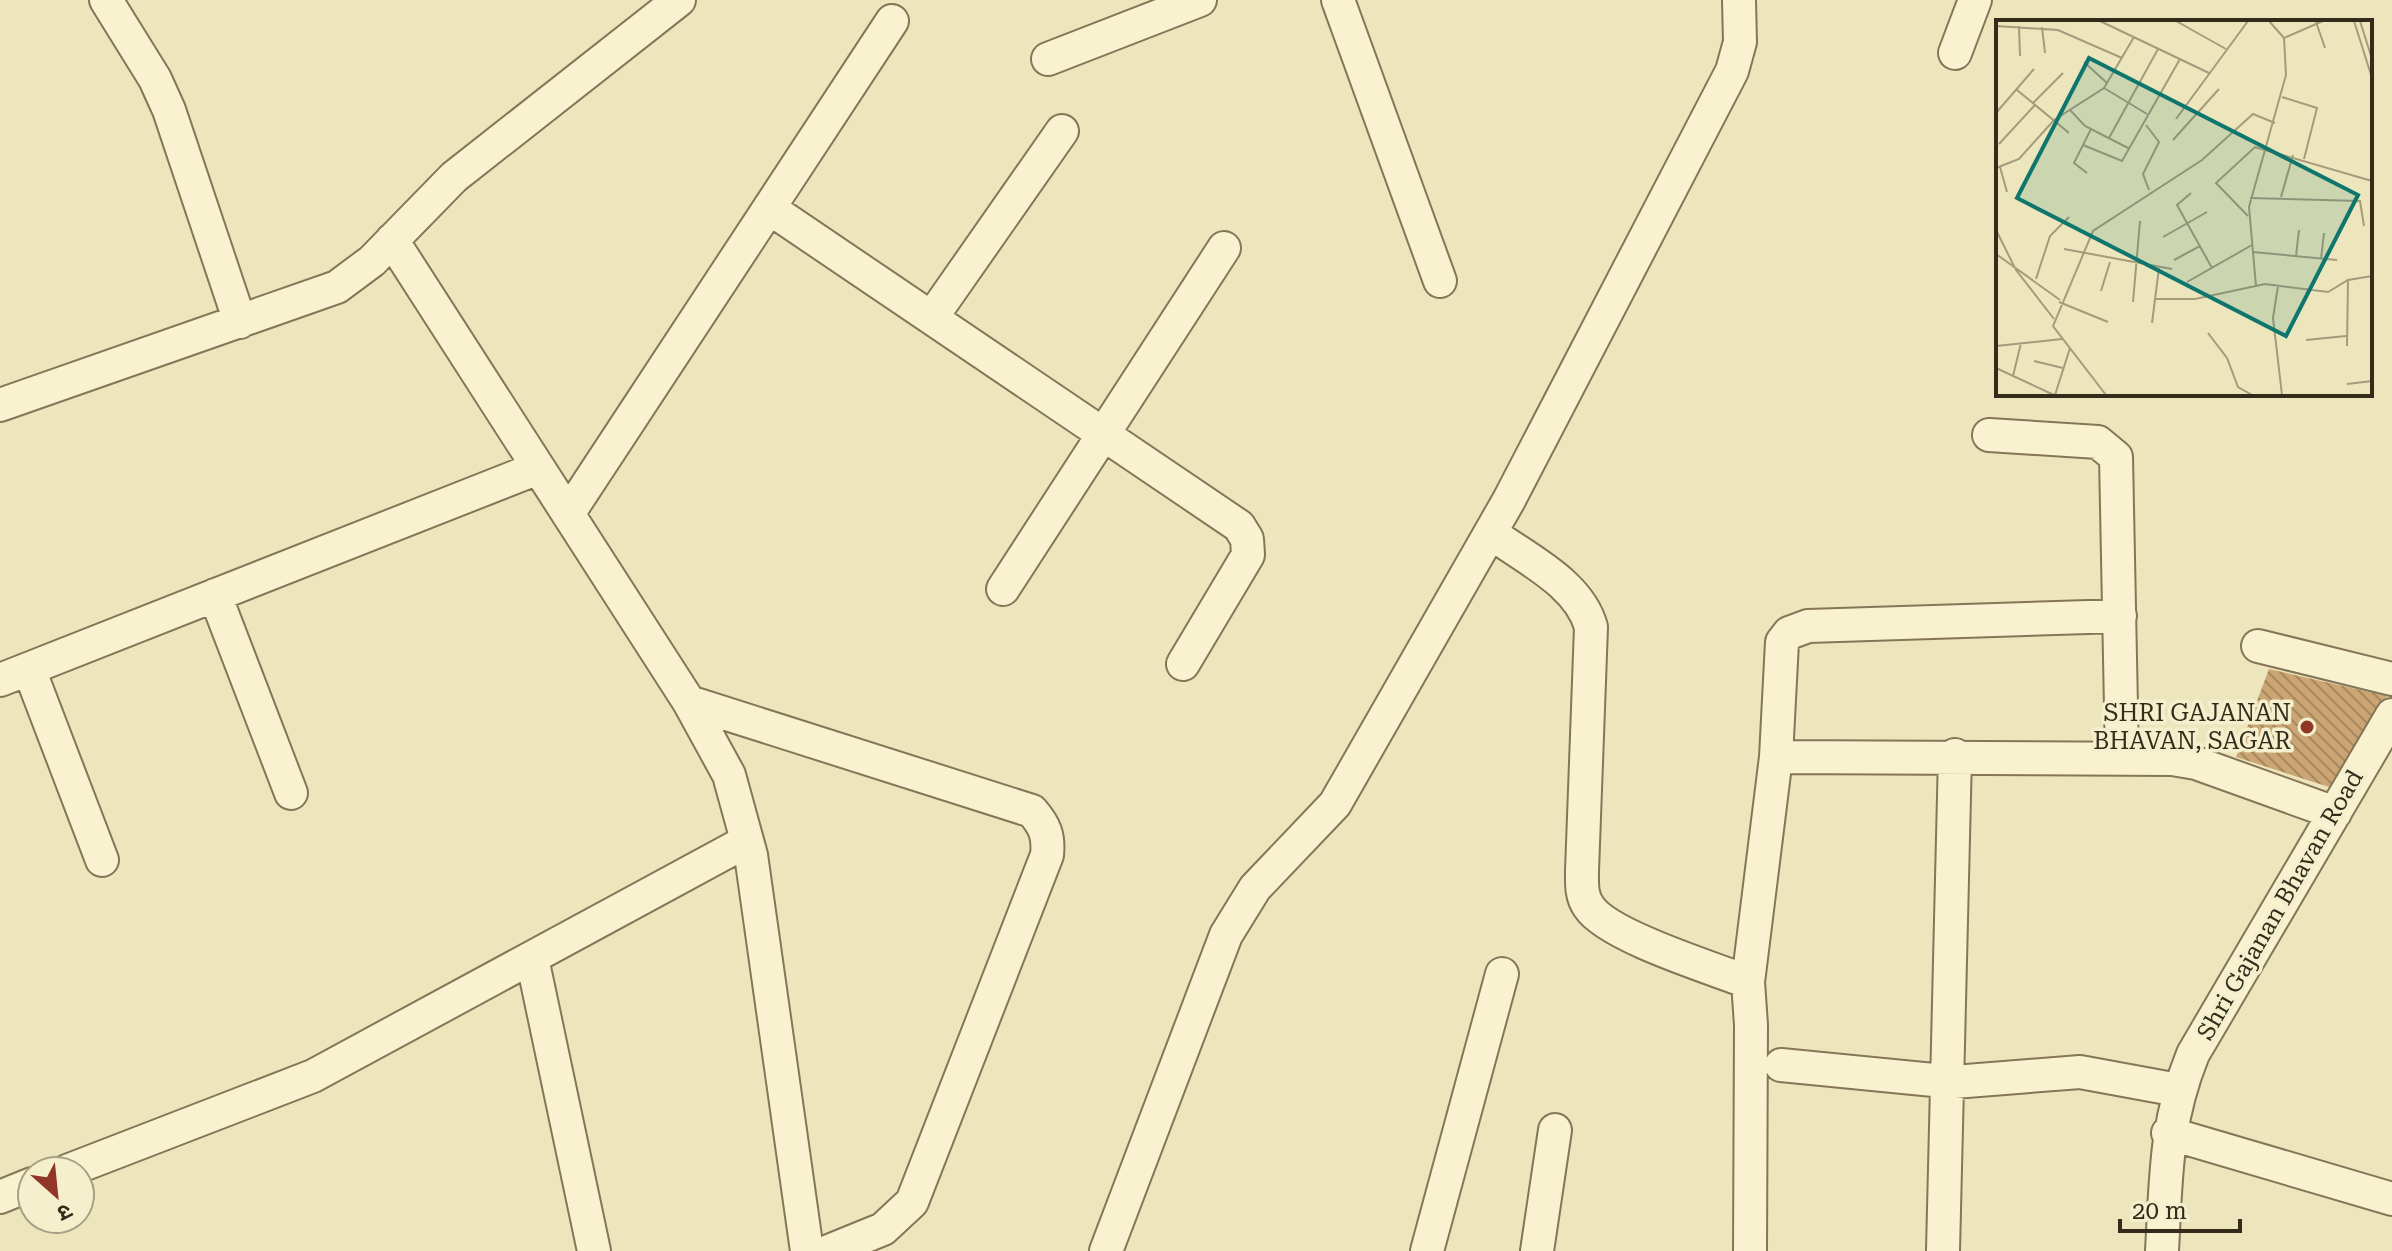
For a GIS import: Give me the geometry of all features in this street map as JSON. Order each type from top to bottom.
[{"type":"street","points":[[106,0],[148,67],[169,110],[240,322]]},
{"type":"street","points":[[0,405],[337,287],[392,240],[418,210],[454,177],[679,0]]},
{"type":"street","points":[[1048,59],[1138,11],[1200,0]]},
{"type":"street","points":[[1338,0],[1440,281]]},
{"type":"street","points":[[1106,1251],[1226,935],[1255,888],[1335,804],[1491,533],[1732,71],[1740,42],[1739,0]]},
{"type":"street","points":[[1955,53],[1975,0]]},
{"type":"street","points":[[577,501],[892,21]]},
{"type":"street","points":[[932,317],[1062,131]]},
{"type":"street","points":[[769,208],[1228,515],[1247,539],[1248,555],[1183,664]]},
{"type":"street","points":[[392,240],[538,468],[577,501],[729,775],[747,841],[807,1251]]},
{"type":"street","points":[[1003,589],[1224,248]]},
{"type":"street","points":[[1989,435],[2098,442],[2116,457],[2122,758]]},
{"type":"street","points":[[102,860],[14,675],[538,468]]},
{"type":"street","points":[[1491,533],[1574,593],[1585,607],[1591,627],[1582,871],[1582,895],[1590,910],[1617,930],[1748,982]]},
{"type":"street","points":[[215,595],[291,793]]},
{"type":"street","points":[[1750,1251],[1748,982],[1776,757],[1782,642],[1798,628],[2120,616]]},
{"type":"street","points":[[2258,646],[2392,679]]},
{"type":"street","points":[[689,702],[1032,811],[1043,823],[1049,839],[1047,855],[912,1202],[883,1229],[829,1251]]},
{"type":"street","name":"Shri Gajanan Bhavan Road","points":[[2178,1090],[2193,1054],[2392,715]]},
{"type":"street","points":[[1776,757],[1955,755],[2122,758],[2196,763],[2335,813]]},
{"type":"street","points":[[1943,1251],[1955,755]]},
{"type":"street","points":[[96,1160],[313,1076],[747,841]]},
{"type":"street","points":[[532,958],[594,1251]]},
{"type":"street","points":[[1427,1251],[1502,974]]},
{"type":"street","points":[[1781,1065],[1947,1080],[2080,1072],[2178,1090],[2168,1133],[2162,1251]]},
{"type":"street","points":[[1537,1251],[1555,1130]]},
{"type":"street","points":[[2168,1133],[2392,1199]]},
{"type":"building","name":"SHRI GAJANAN BHAVAN, SAGAR","points":[[2269,669],[2387,696],[2329,787],[2236,757]]},
{"type":"place","name":"SHRI GAJANAN BHAVAN, SAGAR","points":[[2307,727]]}]
